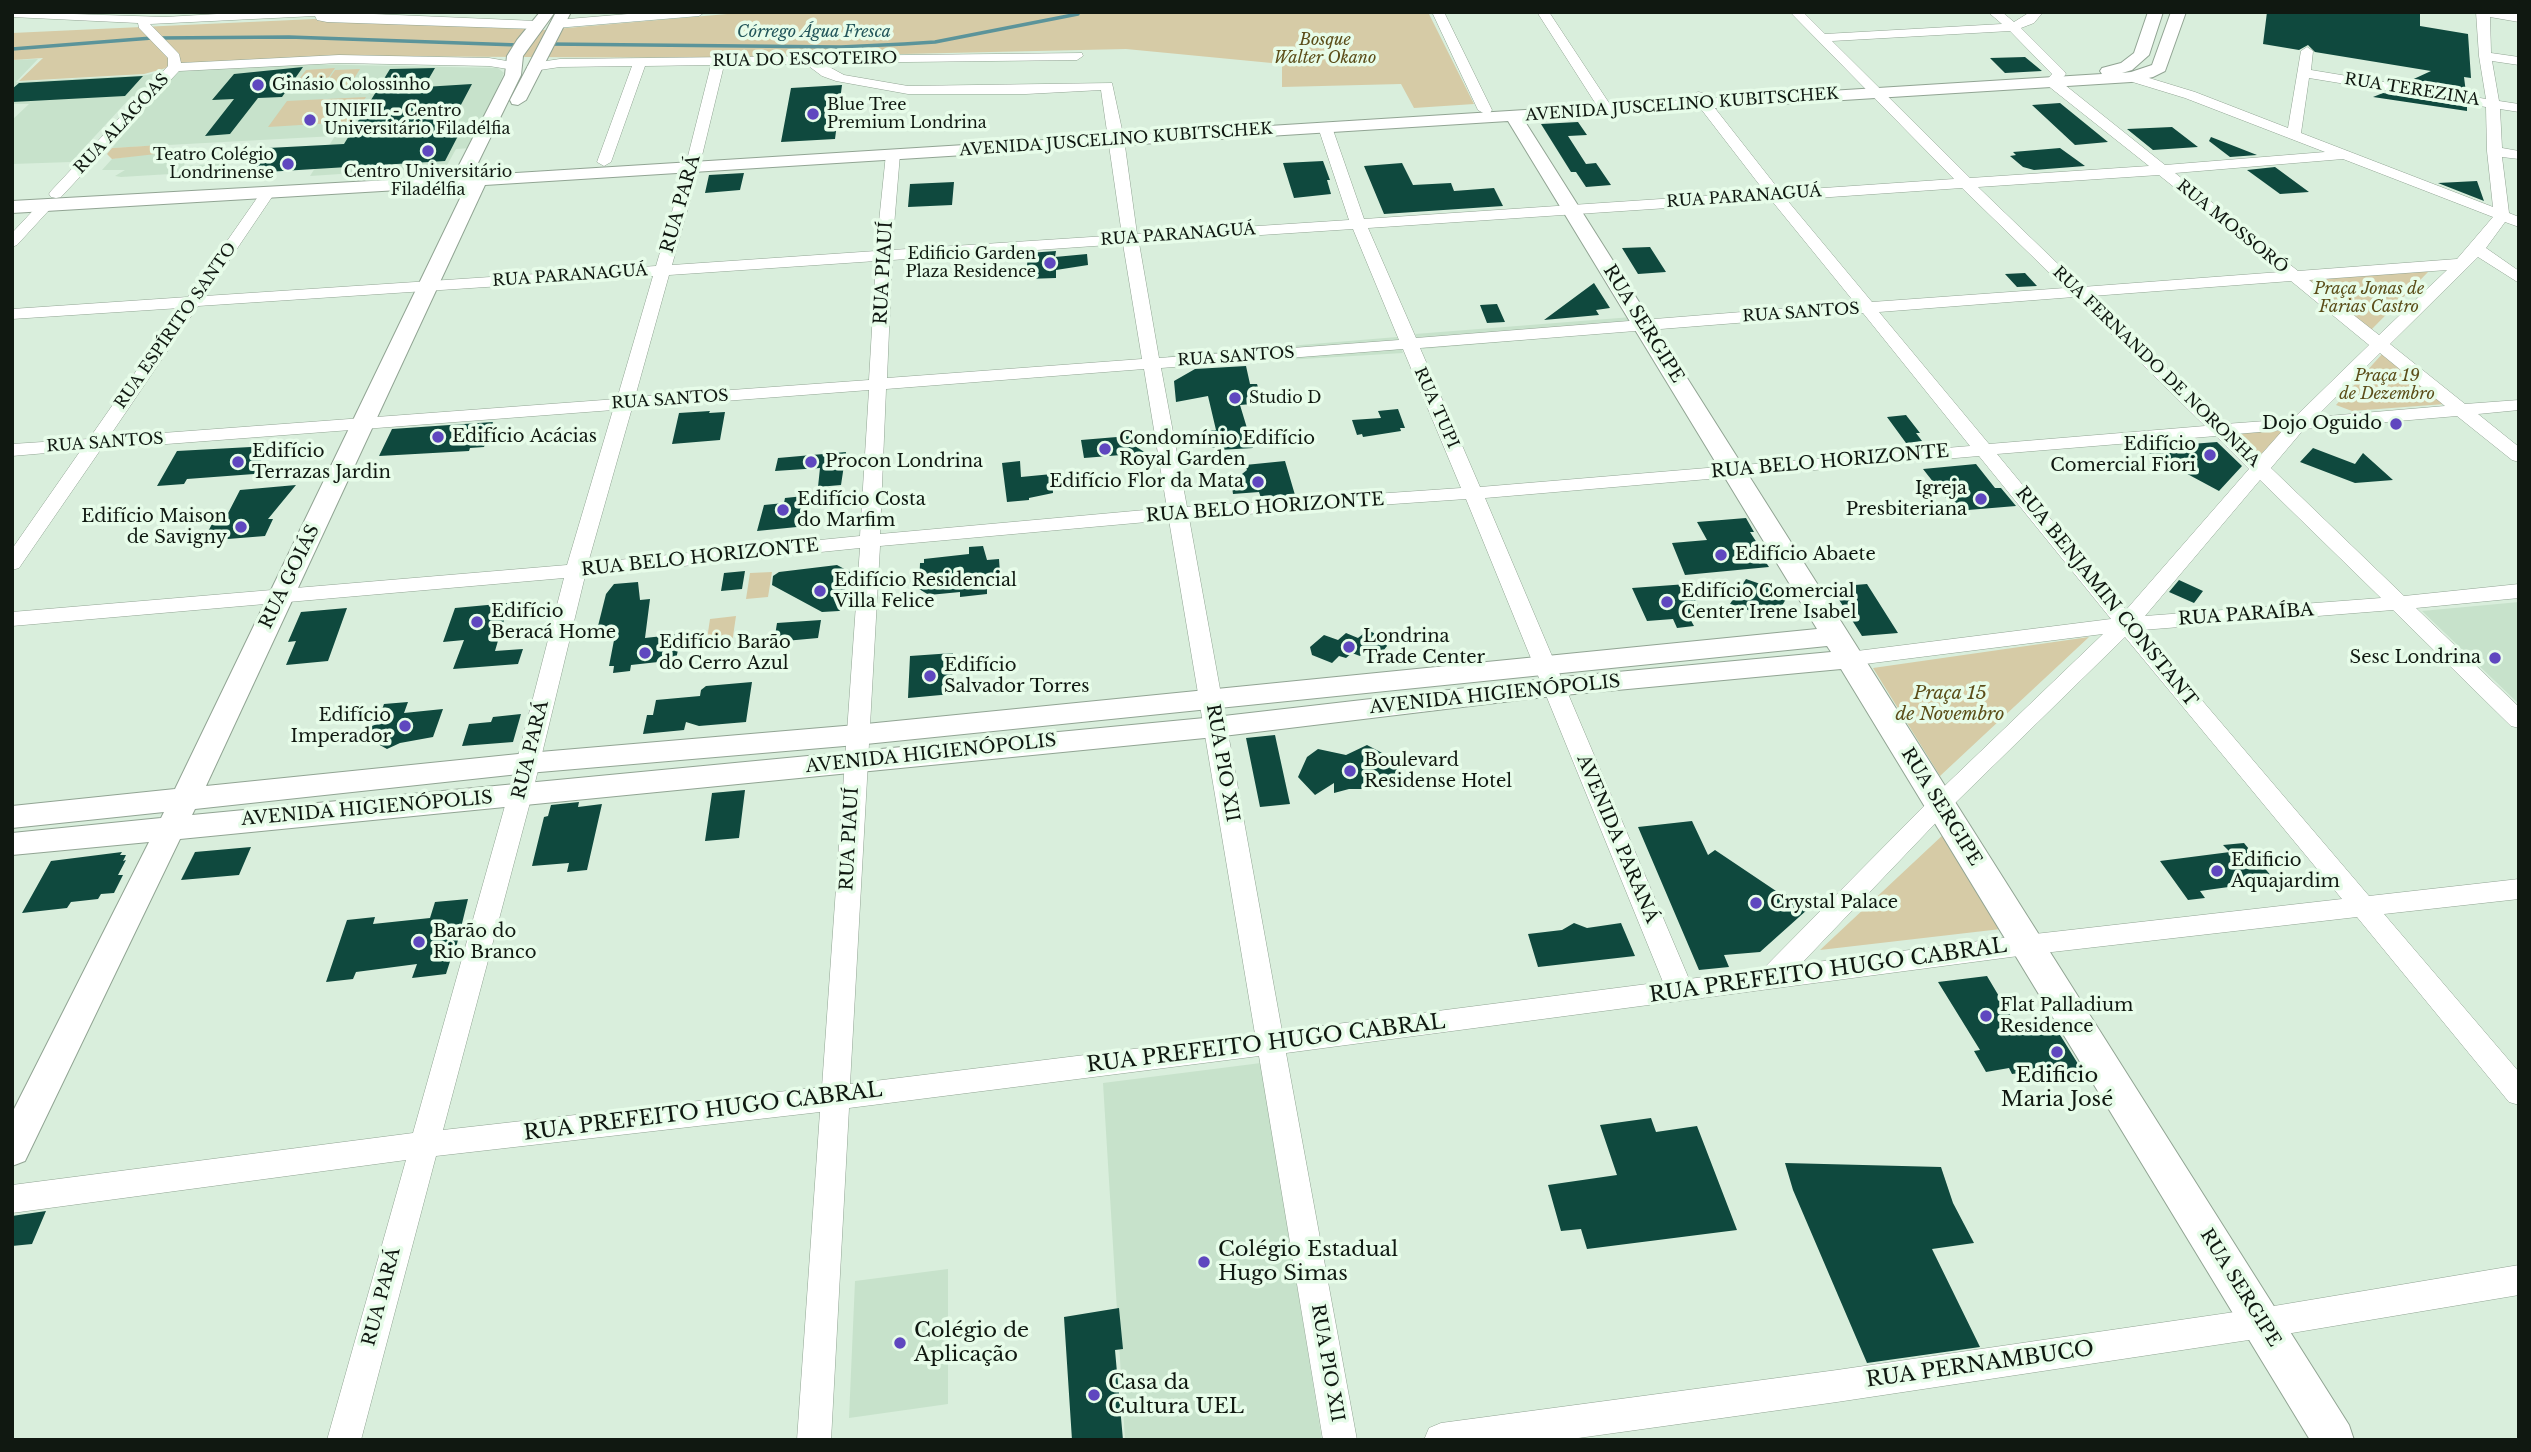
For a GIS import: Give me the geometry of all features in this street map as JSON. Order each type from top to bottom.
[{"type":"main road","name":"AVENIDA JUSCELINO KUBITSCHEK","points":[[12,205],[111,191],[893,154],[1117,136],[1499,111],[2056,78],[2117,70],[2136,61],[2144,50],[2156,12]]},
{"type":"main road","points":[[2159,68],[2179,12]]},
{"type":"main road","name":"RUA GOIÁS","points":[[12,1150],[171,828],[365,423],[476,173],[522,43],[536,25],[556,16]]},
{"type":"main road","name":"RUA GOIÁS","points":[[476,173],[536,62],[556,16]]},
{"type":"main road","points":[[514,67],[532,55],[556,16]]},
{"type":"main road","points":[[514,67],[536,62]]},
{"type":"main road","name":"AVENIDA JUSCELINO KUBITSCHEK","points":[[2056,78],[2079,80],[2131,77],[2159,68]]},
{"type":"main road","name":"AVENIDA JUSCELINO KUBITSCHEK","points":[[12,198],[51,200],[269,191],[604,162],[693,163],[1014,138],[1325,127],[1499,111]]},
{"type":"main road","name":"RUA SERGIPE","points":[[1499,111],[1571,209],[2333,1440]]},
{"type":"main road","points":[[893,154],[909,149],[1014,138]]},
{"type":"main road","name":"AVENIDA HIGIENÓPOLIS","points":[[12,844],[520,794],[855,749],[1842,648]]},
{"type":"main road","name":"AVENIDA HIGIENÓPOLIS","points":[[12,817],[528,764],[855,749]]},
{"type":"street","points":[[104,19],[117,12]]},
{"type":"street","points":[[14,19],[144,23],[319,12],[321,17],[327,18],[536,25]]},
{"type":"street","points":[[556,16],[699,12]]},
{"type":"street","points":[[1438,12],[1499,111]]},
{"type":"street","points":[[1543,12],[1604,106]]},
{"type":"street","name":"RUA FERNANDO DE NORONHA","points":[[1796,12],[1965,182],[2519,720]]},
{"type":"street","name":"RUA MOSSORÓ","points":[[1994,12],[2013,27],[2056,78],[2161,170],[2519,456]]},
{"type":"street","points":[[1823,38],[2013,27],[2030,20],[2037,12]]},
{"type":"street","points":[[2510,219],[2494,151],[2493,103],[2484,56],[2483,12],[2519,18]]},
{"type":"street","points":[[14,19],[51,16],[144,23]]},
{"type":"street","name":"RUA ALAGOAS","points":[[12,242],[175,67],[174,57],[144,23]]},
{"type":"street","points":[[2294,135],[2307,51]]},
{"type":"street","name":"RUA DO ESCOTEIRO","points":[[536,62],[640,63],[1077,56]]},
{"type":"street","points":[[2484,56],[2519,61]]},
{"type":"street","points":[[175,67],[339,59],[489,62],[514,67]]},
{"type":"street","name":"RUA PIO XII","points":[[808,59],[841,78],[908,90],[1014,90],[1107,86],[1117,136],[1130,239],[1340,1440]]},
{"type":"street","name":"RUA PARÁ","points":[[344,1440],[520,794],[576,571],[693,163],[718,61]]},
{"type":"street","points":[[604,162],[640,63]]},
{"type":"street","points":[[2159,68],[2190,95]]},
{"type":"street","name":"RUA TEREZINA","points":[[2304,73],[2519,108]]},
{"type":"street","points":[[2131,77],[2190,95],[2510,219]]},
{"type":"street","name":"RUA BENJAMIN CONSTANT","points":[[1700,100],[1867,309],[2126,624],[2519,1093]]},
{"type":"street","name":"RUA TUPI","points":[[1325,127],[1357,223],[1474,493],[1549,676]]},
{"type":"street","points":[[2494,151],[2519,155]]},
{"type":"street","name":"RUA PIAUÍ","points":[[814,1440],[870,541],[884,255],[893,154]]},
{"type":"street","name":"RUA PARANAGUÁ","points":[[12,314],[2161,170],[2343,155]]},
{"type":"street","name":"RUA ESPÍRITO SANTO","points":[[12,564],[269,191]]},
{"type":"street","points":[[1772,977],[1940,804],[2126,624],[2300,423],[2459,264],[2510,219]]},
{"type":"street","points":[[2477,248],[2519,278]]},
{"type":"street","name":"RUA SANTOS","points":[[12,450],[2459,264]]},
{"type":"street","points":[[2323,401],[2336,410],[2363,417]]},
{"type":"street","name":"RUA BELO HORIZONTE","points":[[12,619],[576,571],[1178,513],[1474,493],[2519,405]]},
{"type":"street","name":"RUA PARAÍBA","points":[[1842,648],[2519,591]]},
{"type":"street","name":"AVENIDA PARANÁ","points":[[1549,676],[1680,990]]},
{"type":"street","name":"RUA PREFEITO HUGO CABRAL","points":[[12,1199],[423,1145],[834,1098],[1272,1043],[2026,945],[2519,889]]},
{"type":"street","name":"RUA PERNAMBUCO","points":[[1440,1440],[1837,1386],[2262,1323],[2519,1280]]},
{"type":"shaded area","name":"UNIFIL - Centro Universitário Filadélfia","points":[[38,59],[16,82],[147,75],[166,70],[298,64],[498,68],[504,73],[472,148],[456,149],[446,167],[310,176],[335,136],[112,148],[154,96],[132,96],[71,162],[12,164],[12,120],[29,104],[12,104],[12,60]]},
{"type":"shaded area","points":[[179,149],[166,167],[185,162],[184,166],[226,163],[220,171],[121,177],[115,176],[125,170],[102,170],[112,159]]},
{"type":"shaded area","points":[[1632,317],[1640,330],[1423,349],[1415,334]]},
{"type":"shaded area","points":[[1397,337],[1403,353],[1170,367],[1168,356]]},
{"type":"shaded area","name":"Sesc Londrina","points":[[2519,602],[2519,704],[2422,611]]},
{"type":"shaded area","name":"Colégio Estadual Hugo Simas","points":[[1261,1063],[1322,1440],[1125,1440],[1103,1083]]},
{"type":"shaded area","name":"Colégio de Aplicação","points":[[948,1269],[948,1404],[849,1418],[855,1281]]},
{"type":"green space","name":"Bosque Walter Okano","points":[[750,12],[1428,12],[1474,104],[1414,108],[1401,84],[1282,87],[1282,64],[1126,49],[722,58],[335,56],[185,63],[144,74],[19,81],[43,58],[12,60],[12,33],[314,19],[544,30]]},
{"type":"green space","points":[[335,68],[320,90],[290,91],[306,70]]},
{"type":"green space","points":[[360,69],[348,88],[322,89],[335,70]]},
{"type":"green space","points":[[366,97],[350,122],[268,127],[287,101]]},
{"type":"green space","points":[[161,145],[156,154],[112,159],[107,154],[112,148]]},
{"type":"green space","name":"Praça Jonas de Farias Castro","points":[[2430,270],[2371,330],[2304,279]]},
{"type":"green space","name":"Praça 19 de Dezembro","points":[[2383,353],[2445,404],[2352,411],[2336,405]]},
{"type":"green space","points":[[2290,428],[2254,460],[2230,433]]},
{"type":"green space","points":[[772,572],[768,597],[746,599],[750,573]]},
{"type":"green space","points":[[736,616],[732,643],[706,646],[710,619]]},
{"type":"green space","name":"Praça 15 de Novembro","points":[[2089,637],[1940,776],[1873,668]]},
{"type":"green space","points":[[1945,833],[2001,929],[1820,950]]},
{"type":"building","points":[[2267,12],[2420,12],[2420,26],[2468,34],[2471,78],[2464,77],[2466,93],[2405,83],[2431,71],[2315,52],[2308,45],[2299,50],[2263,44]]},
{"type":"building","points":[[2025,57],[2042,71],[2005,73],[1990,58]]},
{"type":"building","name":"Ginásio Colossinho","points":[[303,67],[282,97],[258,98],[230,134],[205,136],[234,99],[212,100],[234,74]]},
{"type":"building","points":[[435,68],[424,87],[472,84],[445,135],[459,134],[445,161],[250,173],[268,148],[344,144],[390,69]]},
{"type":"building","points":[[143,76],[125,96],[12,102],[12,89],[19,83]]},
{"type":"building","name":"Blue Tree Premium Londrina","points":[[842,85],[835,139],[781,142],[791,88]]},
{"type":"building","points":[[2383,93],[2467,107],[2467,111],[2373,97]]},
{"type":"building","points":[[2060,103],[2108,142],[2075,145],[2032,105]]},
{"type":"building","points":[[1578,122],[1587,135],[1568,136],[1586,164],[1596,163],[1611,185],[1586,187],[1576,172],[1571,172],[1541,124]]},
{"type":"building","points":[[2172,127],[2198,147],[2153,150],[2127,129]]},
{"type":"building","points":[[2211,137],[2257,155],[2230,157],[2209,141]]},
{"type":"building","points":[[2060,148],[2085,166],[2034,170],[2023,167],[2010,156],[2016,155],[2013,152]]},
{"type":"building","points":[[1323,161],[1330,180],[1327,180],[1331,194],[1294,198],[1283,163]]},
{"type":"building","points":[[1402,163],[1413,185],[1451,183],[1454,191],[1494,188],[1503,206],[1384,214],[1364,166]]},
{"type":"building","points":[[2275,167],[2309,192],[2280,194],[2247,170]]},
{"type":"building","points":[[744,173],[740,190],[705,193],[709,175]]},
{"type":"building","points":[[2477,181],[2484,201],[2438,183]]},
{"type":"building","points":[[954,182],[952,205],[908,207],[910,184]]},
{"type":"building","points":[[1650,247],[1666,272],[1638,274],[1622,248]]},
{"type":"building","name":"Edificio Garden Plaza Residence","points":[[1056,251],[1055,257],[1087,254],[1088,265],[1056,270],[1056,278],[1026,279],[1028,253]]},
{"type":"building","points":[[2025,273],[2037,286],[2017,287],[2005,274]]},
{"type":"building","points":[[1594,283],[1610,308],[1596,310],[1599,315],[1544,320]]},
{"type":"building","points":[[1497,304],[1505,322],[1487,323],[1480,305]]},
{"type":"building","points":[[1246,366],[1250,384],[1257,384],[1263,403],[1240,405],[1253,448],[1219,450],[1204,444],[1201,432],[1216,430],[1208,396],[1176,402],[1174,381],[1195,369]]},
{"type":"building","points":[[1398,409],[1405,428],[1400,428],[1401,431],[1363,437],[1362,434],[1357,435],[1352,420],[1381,418],[1378,411]]},
{"type":"building","points":[[710,411],[709,413],[725,412],[720,440],[672,444],[679,413]]},
{"type":"building","points":[[1906,415],[1920,433],[1916,433],[1922,441],[1906,443],[1887,417]]},
{"type":"building","name":"Edifício Acácias","points":[[493,422],[484,447],[470,448],[469,451],[379,456],[392,429]]},
{"type":"building","name":"Condomínio Edifício Royal Garden","points":[[1129,436],[1130,443],[1146,453],[1084,458],[1081,440]]},
{"type":"building","points":[[2217,442],[2242,466],[2219,491],[2139,448]]},
{"type":"building","points":[[269,446],[254,474],[187,479],[184,484],[157,486],[177,451]]},
{"type":"building","points":[[2313,448],[2355,464],[2363,453],[2393,480],[2355,483],[2300,462]]},
{"type":"building","name":"Procon Londrina","points":[[846,452],[841,485],[818,487],[820,468],[775,471],[778,458]]},
{"type":"building","points":[[1020,461],[1021,477],[1052,474],[1053,493],[1029,500],[1007,502],[1002,463]]},
{"type":"building","name":"Edifício Flor da Mata","points":[[1285,461],[1295,495],[1261,498],[1259,492],[1233,494],[1231,479],[1247,470],[1245,465]]},
{"type":"building","points":[[1976,464],[1995,488],[2001,488],[2016,506],[1956,511],[1923,469]]},
{"type":"building","points":[[296,485],[268,519],[273,519],[265,536],[203,541],[212,524],[223,523],[240,490]]},
{"type":"building","name":"Edifício Costa do Marfim","points":[[804,496],[802,519],[798,519],[797,527],[757,531],[764,505],[784,503],[785,498]]},
{"type":"building","name":"Edifício Abaete","points":[[1746,518],[1754,532],[1750,532],[1766,557],[1763,558],[1769,567],[1685,575],[1672,543],[1707,540],[1697,522]]},
{"type":"building","points":[[983,546],[987,560],[999,559],[1000,573],[987,574],[987,594],[960,597],[960,592],[929,595],[919,589],[920,563],[924,563],[924,559],[969,554],[969,547]]},
{"type":"building","name":"Edifício Residencial Villa Felice","points":[[837,565],[850,572],[849,582],[845,584],[844,608],[839,611],[822,612],[772,585],[773,576],[779,572]]},
{"type":"building","points":[[745,571],[742,589],[721,591],[724,573]]},
{"type":"building","points":[[1746,579],[1789,594],[1774,619],[1730,604]]},
{"type":"building","points":[[2179,580],[2203,591],[2194,603],[2169,592]]},
{"type":"building","points":[[638,582],[640,600],[650,599],[645,638],[681,634],[676,660],[631,665],[630,671],[613,673],[614,666],[609,666],[615,635],[602,636],[598,626],[606,594],[614,584]]},
{"type":"building","name":"Edifício Comercial Center Irene Isabel","points":[[1687,584],[1703,616],[1689,617],[1694,626],[1677,628],[1673,619],[1647,621],[1632,588]]},
{"type":"building","points":[[1867,584],[1898,633],[1862,636],[1831,587]]},
{"type":"building","points":[[509,603],[495,651],[523,649],[518,664],[453,669],[464,640],[443,642],[455,608]]},
{"type":"building","points":[[347,608],[328,661],[286,665],[296,641],[288,642],[301,612]]},
{"type":"building","points":[[821,620],[818,638],[774,642],[777,623]]},
{"type":"building","name":"Londrina Trade Center","points":[[1368,630],[1385,639],[1387,646],[1377,659],[1363,653],[1360,656],[1352,653],[1346,658],[1339,656],[1332,663],[1312,655],[1310,647],[1324,635],[1338,640],[1346,633],[1358,638]]},
{"type":"building","name":"Edifício Salvador Torres","points":[[953,653],[952,694],[908,698],[910,656]]},
{"type":"building","points":[[752,682],[746,722],[699,726],[686,722],[684,730],[643,734],[647,715],[653,715],[656,700],[700,696],[701,690],[706,686]]},
{"type":"building","name":"Edifício Imperador","points":[[408,702],[404,713],[443,709],[433,737],[400,743],[387,749],[369,739],[370,736],[362,730],[377,724],[384,704]]},
{"type":"building","points":[[521,714],[513,742],[462,746],[469,724],[491,722],[493,717]]},
{"type":"building","points":[[1275,735],[1290,804],[1260,807],[1246,738]]},
{"type":"building","name":"Boulevard Residense Hotel","points":[[1367,745],[1388,756],[1398,770],[1385,789],[1349,789],[1334,793],[1334,783],[1315,795],[1298,777],[1307,757],[1318,749],[1346,755]]},
{"type":"building","points":[[745,790],[739,838],[705,841],[712,793]]},
{"type":"building","points":[[579,802],[578,807],[602,804],[587,870],[567,872],[569,863],[532,866],[544,817],[548,816],[551,805]]},
{"type":"building","points":[[1692,821],[1708,855],[1715,850],[1782,895],[1784,893],[1808,909],[1760,952],[1724,955],[1729,967],[1699,970],[1638,827]]},
{"type":"building","name":"Edificio Aquajardim","points":[[2244,843],[2281,888],[2262,890],[2257,883],[2200,891],[2205,898],[2188,900],[2160,861],[2230,852],[2223,845]]},
{"type":"building","points":[[251,847],[239,875],[181,880],[195,852]]},
{"type":"building","points":[[122,852],[120,855],[126,855],[123,861],[126,860],[118,875],[123,875],[114,893],[101,894],[98,899],[71,902],[67,908],[22,913],[51,861]]},
{"type":"building","name":"Barão do Rio Branco","points":[[468,899],[455,952],[446,974],[412,978],[417,964],[356,972],[353,979],[326,982],[347,920],[375,917],[373,924],[430,918],[435,902]]},
{"type":"building","points":[[1574,923],[1587,928],[1621,923],[1635,956],[1538,967],[1528,934],[1562,930]]},
{"type":"building","name":"Flat Palladium Residence","points":[[1987,976],[2022,1035],[2057,1030],[2088,1080],[2053,1084],[2044,1070],[2012,1074],[2009,1068],[1986,1072],[1974,1051],[1980,1050],[1938,982]]},
{"type":"building","points":[[1651,1118],[1656,1132],[1697,1126],[1737,1230],[1587,1249],[1581,1229],[1561,1231],[1548,1185],[1617,1175],[1600,1125]]},
{"type":"building","points":[[1785,1163],[1941,1167],[1953,1203],[1974,1243],[1932,1249],[1980,1347],[1867,1363],[1793,1190]]},
{"type":"building","points":[[46,1211],[32,1244],[12,1246],[12,1216]]},
{"type":"building","name":"Casa da Cultura UEL","points":[[1119,1308],[1123,1349],[1115,1350],[1123,1440],[1072,1440],[1064,1317]]},
{"type":"waterway","name":"Córrego Água Fresca","points":[[549,44],[841,47],[904,44],[935,42],[1078,14]]},
{"type":"waterway","name":"Córrego Água Fresca","points":[[158,38],[289,37],[518,45]]},
{"type":"waterway","name":"Córrego Água Fresca","points":[[12,49],[152,38]]},
{"type":"place","name":"Ginásio Colossinho","points":[[258,85]]},
{"type":"place","name":"Blue Tree Premium Londrina","points":[[813,114]]},
{"type":"place","name":"UNIFIL - Centro Universitário Filadélfia","points":[[310,120]]},
{"type":"place","name":"Centro Universitário Filadélfia","points":[[428,151]]},
{"type":"place","name":"Teatro Colégio Londrinense","points":[[288,164]]},
{"type":"place","name":"Edificio Garden Plaza Residence","points":[[1050,263]]},
{"type":"place","name":"Studio D","points":[[1235,398]]},
{"type":"place","name":"Dojo Oguido","points":[[2396,424]]},
{"type":"place","name":"Edifício Acácias","points":[[438,437]]},
{"type":"place","name":"Condomínio Edifício Royal Garden","points":[[1105,449]]},
{"type":"place","name":"Edifício Comercial Fiori","points":[[2210,455]]},
{"type":"place","name":"Edifício Terrazas Jardin","points":[[238,462]]},
{"type":"place","name":"Procon Londrina","points":[[811,462]]},
{"type":"place","name":"Edifício Flor da Mata","points":[[1258,482]]},
{"type":"place","name":"Igreja Presbiteriana","points":[[1981,499]]},
{"type":"place","name":"Edifício Costa do Marfim","points":[[783,510]]},
{"type":"place","name":"Edifício Maison de Savigny","points":[[241,527]]},
{"type":"place","name":"Edifício Abaete","points":[[1721,555]]},
{"type":"place","name":"Edifício Residencial Villa Felice","points":[[820,591]]},
{"type":"place","name":"Edifício Comercial Center Irene Isabel","points":[[1667,602]]},
{"type":"place","name":"Edifício Beracá Home","points":[[477,622]]},
{"type":"place","name":"Londrina Trade Center","points":[[1349,647]]},
{"type":"place","name":"Edifício Barão do Cerro Azul","points":[[645,653]]},
{"type":"place","name":"Sesc Londrina","points":[[2495,658]]},
{"type":"place","name":"Edifício Salvador Torres","points":[[930,676]]},
{"type":"place","name":"Edifício Imperador","points":[[405,726]]},
{"type":"place","name":"Boulevard Residense Hotel","points":[[1350,771]]},
{"type":"place","name":"Edificio Aquajardim","points":[[2217,871]]},
{"type":"place","name":"Crystal Palace","points":[[1756,903]]},
{"type":"place","name":"Barão do Rio Branco","points":[[419,942]]},
{"type":"place","name":"Flat Palladium Residence","points":[[1986,1016]]},
{"type":"place","name":"Edificio Maria José","points":[[2057,1052]]},
{"type":"place","name":"Colégio Estadual Hugo Simas","points":[[1204,1262]]},
{"type":"place","name":"Colégio de Aplicação","points":[[900,1343]]},
{"type":"place","name":"Casa da Cultura UEL","points":[[1094,1395]]}]
